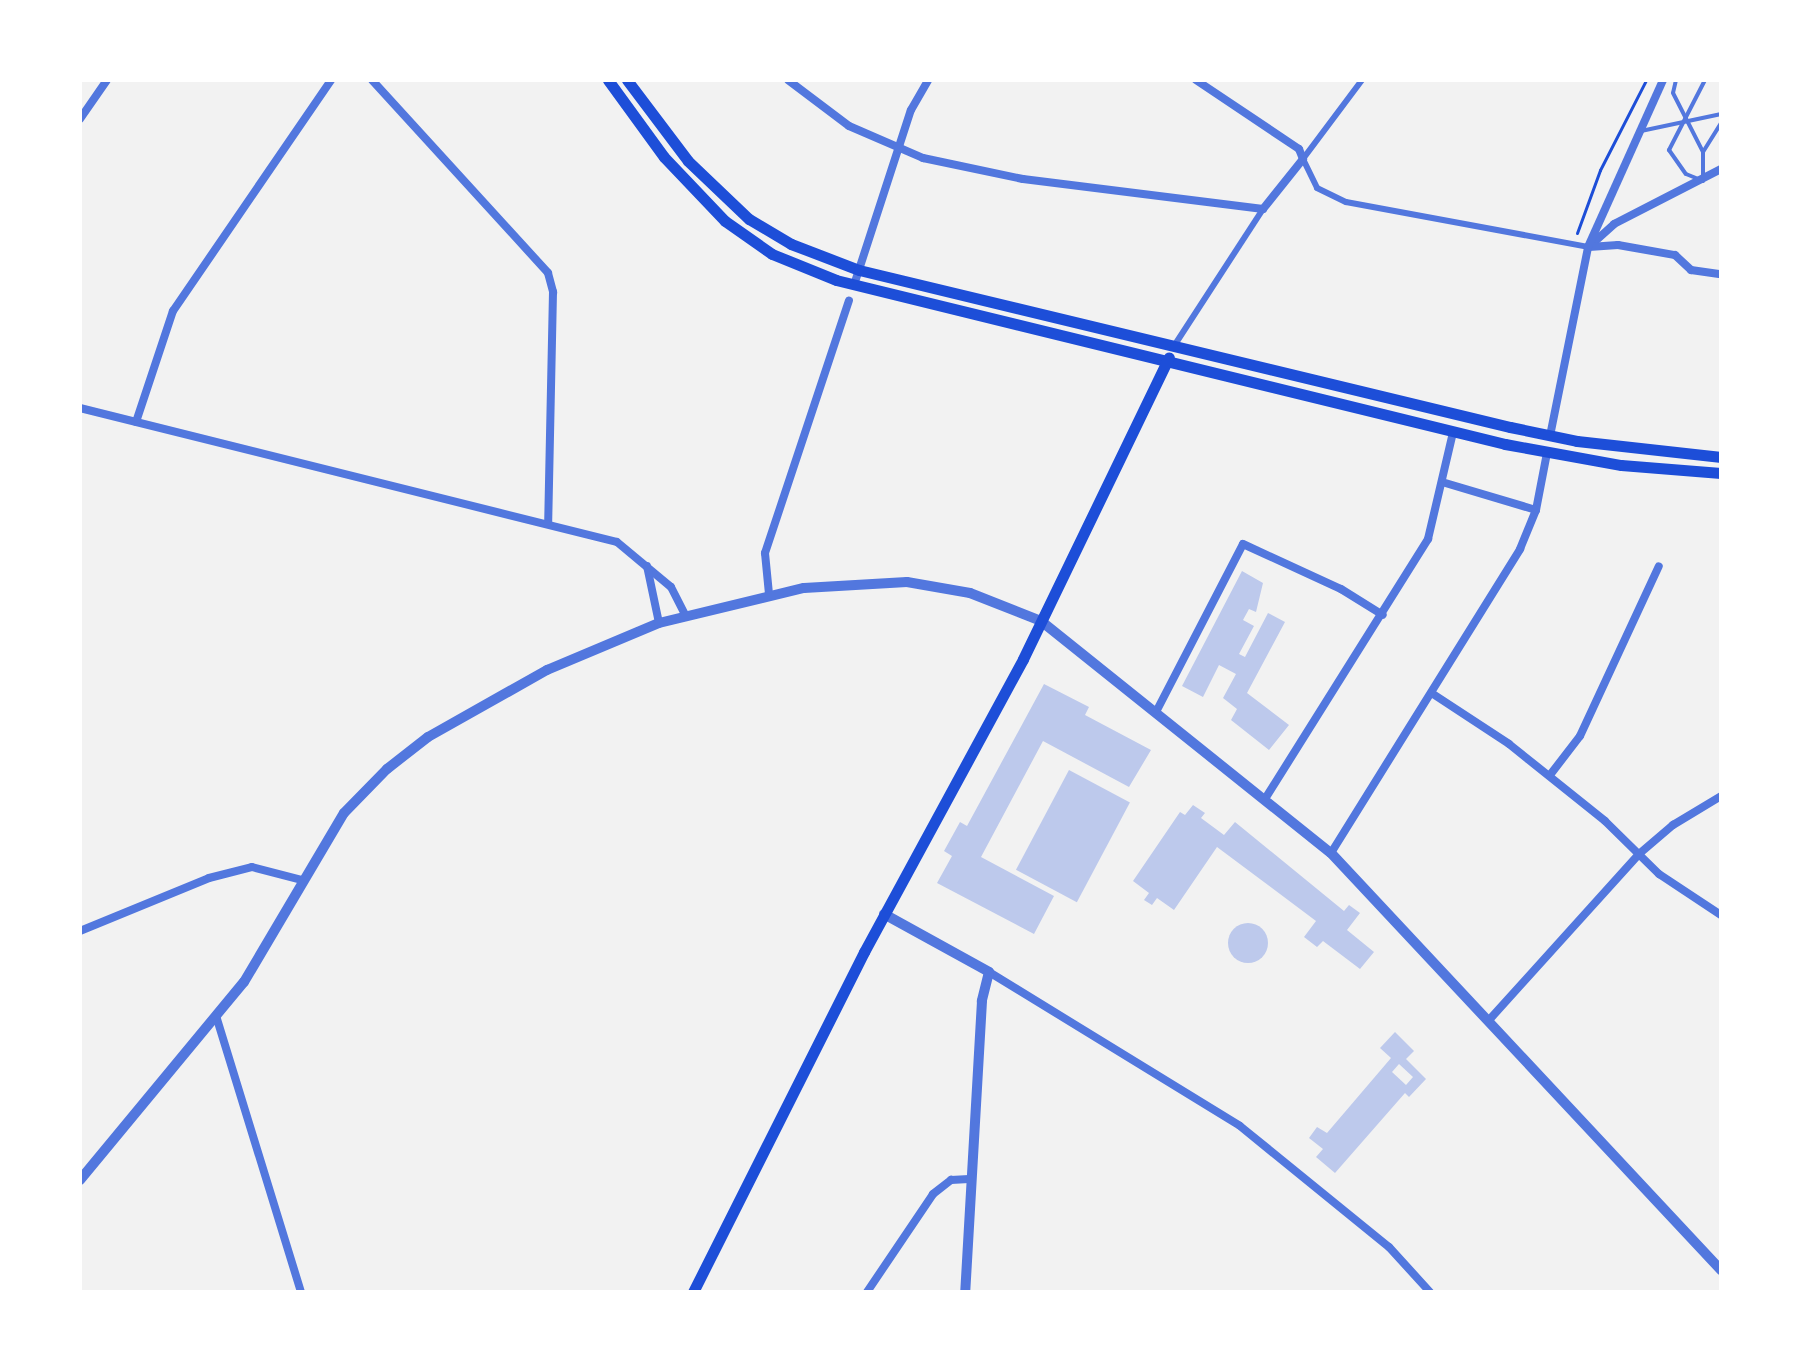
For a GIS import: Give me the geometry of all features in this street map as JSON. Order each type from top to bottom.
[{"type":"main road","points":[[608,80],[664,157],[725,221],[772,254],[854,285],[1547,453],[1721,473]]},
{"type":"main road","points":[[627,80],[688,161],[749,219],[791,244],[859,270],[1173,349],[1550,436],[1721,457]]},
{"type":"main road","points":[[693,1292],[884,914],[1041,621],[1173,349]]},
{"type":"street","points":[[80,119],[107,80]]},
{"type":"street","points":[[136,422],[173,311],[331,80]]},
{"type":"street","points":[[372,80],[548,273],[553,292],[548,523]]},
{"type":"street","points":[[788,80],[849,126],[899,150],[1023,179],[1263,209]]},
{"type":"street","points":[[854,285],[911,110],[928,80]]},
{"type":"street","points":[[1196,80],[1239,113],[1288,140],[1303,159],[1309,179],[1329,197],[1574,245],[1618,245],[1661,252],[1675,255],[1691,270],[1721,274]]},
{"type":"street","points":[[1173,349],[1263,209],[1362,80]]},
{"type":"street","points":[[1331,853],[1502,583],[1536,510],[1588,247],[1663,80]]},
{"type":"street","points":[[1588,247],[1614,224],[1703,181],[1721,169]]},
{"type":"street","points":[[769,594],[765,553],[849,301]]},
{"type":"street","points":[[80,408],[617,542],[646,561],[671,587],[685,614]]},
{"type":"street","points":[[1265,799],[1428,539],[1453,432]]},
{"type":"street","points":[[1442,482],[1536,510]]},
{"type":"street","points":[[1156,712],[1243,544],[1341,589],[1383,615]]},
{"type":"street","points":[[646,561],[659,623]]},
{"type":"street","points":[[1550,775],[1580,736],[1659,566]]},
{"type":"street","points":[[80,1180],[217,1019],[269,943],[331,831],[366,789],[428,737],[547,670],[685,614],[769,594],[856,582],[907,582],[970,593],[1041,621],[1331,853],[1490,1019],[1721,1270]]},
{"type":"street","points":[[1433,694],[1550,775],[1639,854],[1721,915]]},
{"type":"street","points":[[1490,1019],[1639,854],[1673,825],[1721,796]]},
{"type":"street","points":[[80,931],[209,878],[252,867],[302,880]]},
{"type":"street","points":[[884,914],[989,972],[1240,1126],[1389,1247],[1430,1292]]},
{"type":"street","points":[[965,1292],[969,1179],[982,1001],[989,972]]},
{"type":"street","points":[[217,1019],[301,1292]]},
{"type":"street","points":[[867,1292],[933,1194],[951,1180],[969,1179]]},
{"type":"lane","points":[[1676,80],[1673,93],[1686,121],[1703,152],[1703,181],[1686,174],[1669,150],[1686,121],[1705,80]]},
{"type":"lane","points":[[1638,132],[1721,114]]},
{"type":"lane","points":[[1703,152],[1721,123]]},
{"type":"path","points":[[1574,245],[1600,170],[1646,80]]},
{"type":"building","points":[[1242,571],[1263,583],[1256,612],[1249,609],[1243,620],[1254,626],[1239,654],[1245,657],[1268,613],[1285,622],[1247,693],[1289,725],[1269,750],[1231,720],[1237,709],[1223,698],[1236,674],[1219,665],[1203,697],[1182,686]]},
{"type":"building","points":[[1044,684],[1089,707],[1085,715],[1151,750],[1129,787],[1043,741],[981,857],[1054,896],[1034,934],[937,883],[952,856],[944,851],[960,822],[967,826]]},
{"type":"building","points":[[1069,770],[1130,802],[1077,902],[1016,870]]},
{"type":"building","points":[[1193,805],[1205,813],[1201,818],[1224,835],[1235,822],[1344,911],[1349,905],[1360,913],[1347,930],[1374,952],[1360,969],[1323,941],[1317,947],[1304,937],[1316,921],[1217,847],[1174,910],[1157,898],[1152,905],[1144,900],[1149,893],[1133,881],[1180,812],[1185,815]]},
{"type":"building","points":[[1248,923],[1262,929],[1268,943],[1262,957],[1248,963],[1234,957],[1228,943],[1234,929]]},
{"type":"building","points":[[1395,1032],[1414,1051],[1406,1059],[1426,1079],[1409,1097],[1405,1093],[1335,1173],[1316,1157],[1323,1149],[1309,1138],[1317,1127],[1327,1133],[1391,1058],[1380,1048]],"holes":[[[1399,1064],[1413,1077],[1406,1085],[1392,1072]]]}]
